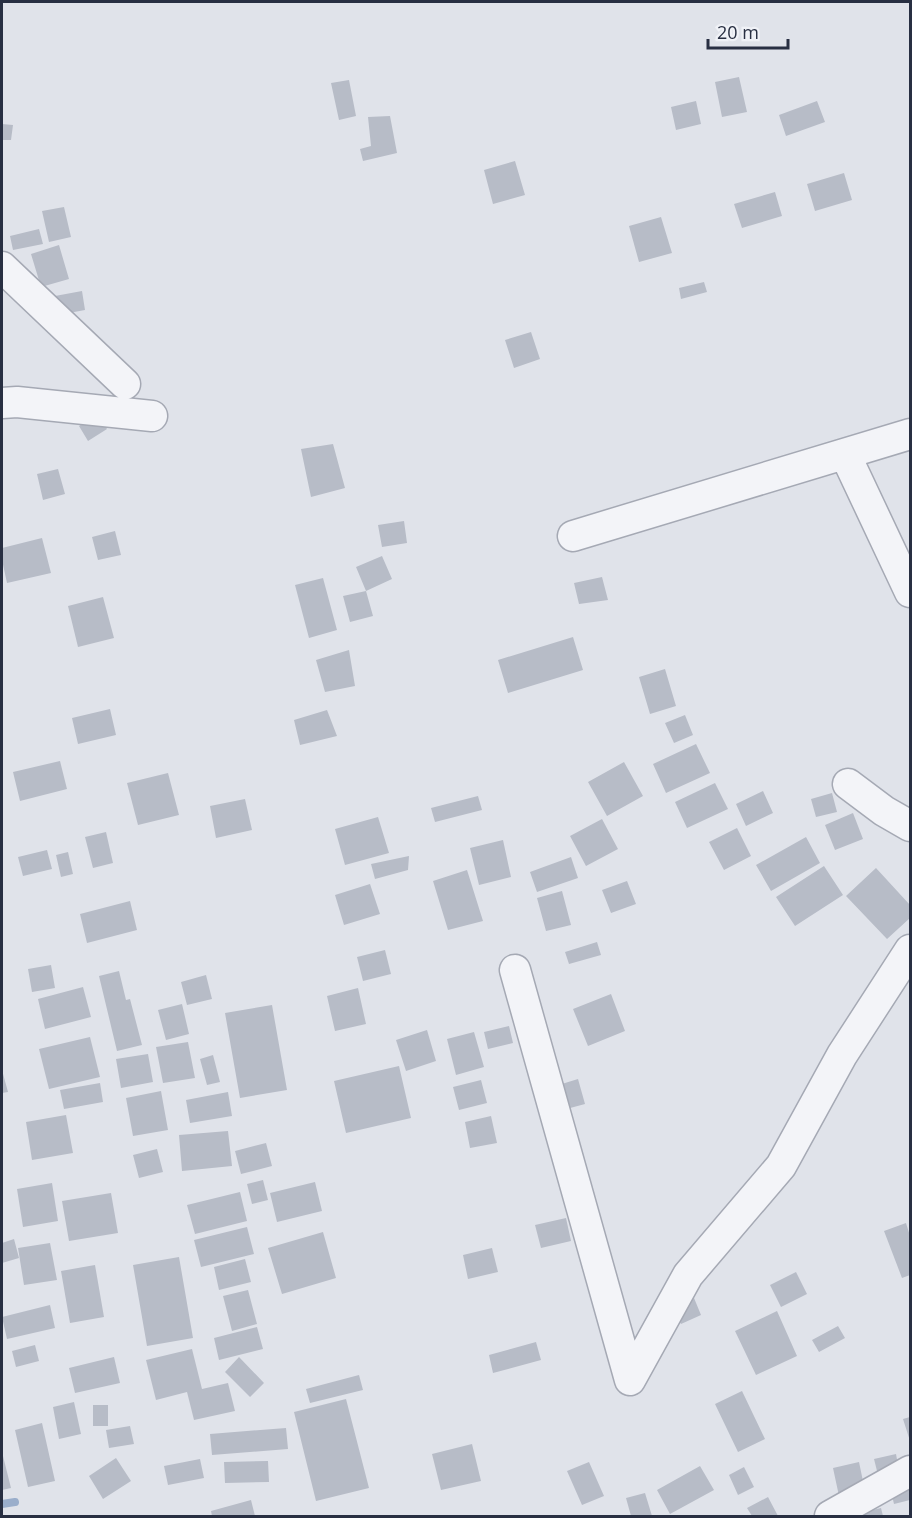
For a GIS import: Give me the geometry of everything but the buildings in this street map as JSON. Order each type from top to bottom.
[{"type":"street","points":[[2,267],[125,384]]},
{"type":"street","points":[[2,403],[17,402],[152,416]]},
{"type":"street","points":[[573,536],[910,434]]},
{"type":"street","points":[[845,454],[910,592]]},
{"type":"street","points":[[848,784],[884,811],[910,826]]},
{"type":"street","points":[[515,970],[630,1380],[688,1275],[781,1166],[842,1055],[910,950]]},
{"type":"street","points":[[830,1516],[910,1471]]},
{"type":"waterway","points":[[2,1504],[15,1502]]}]
